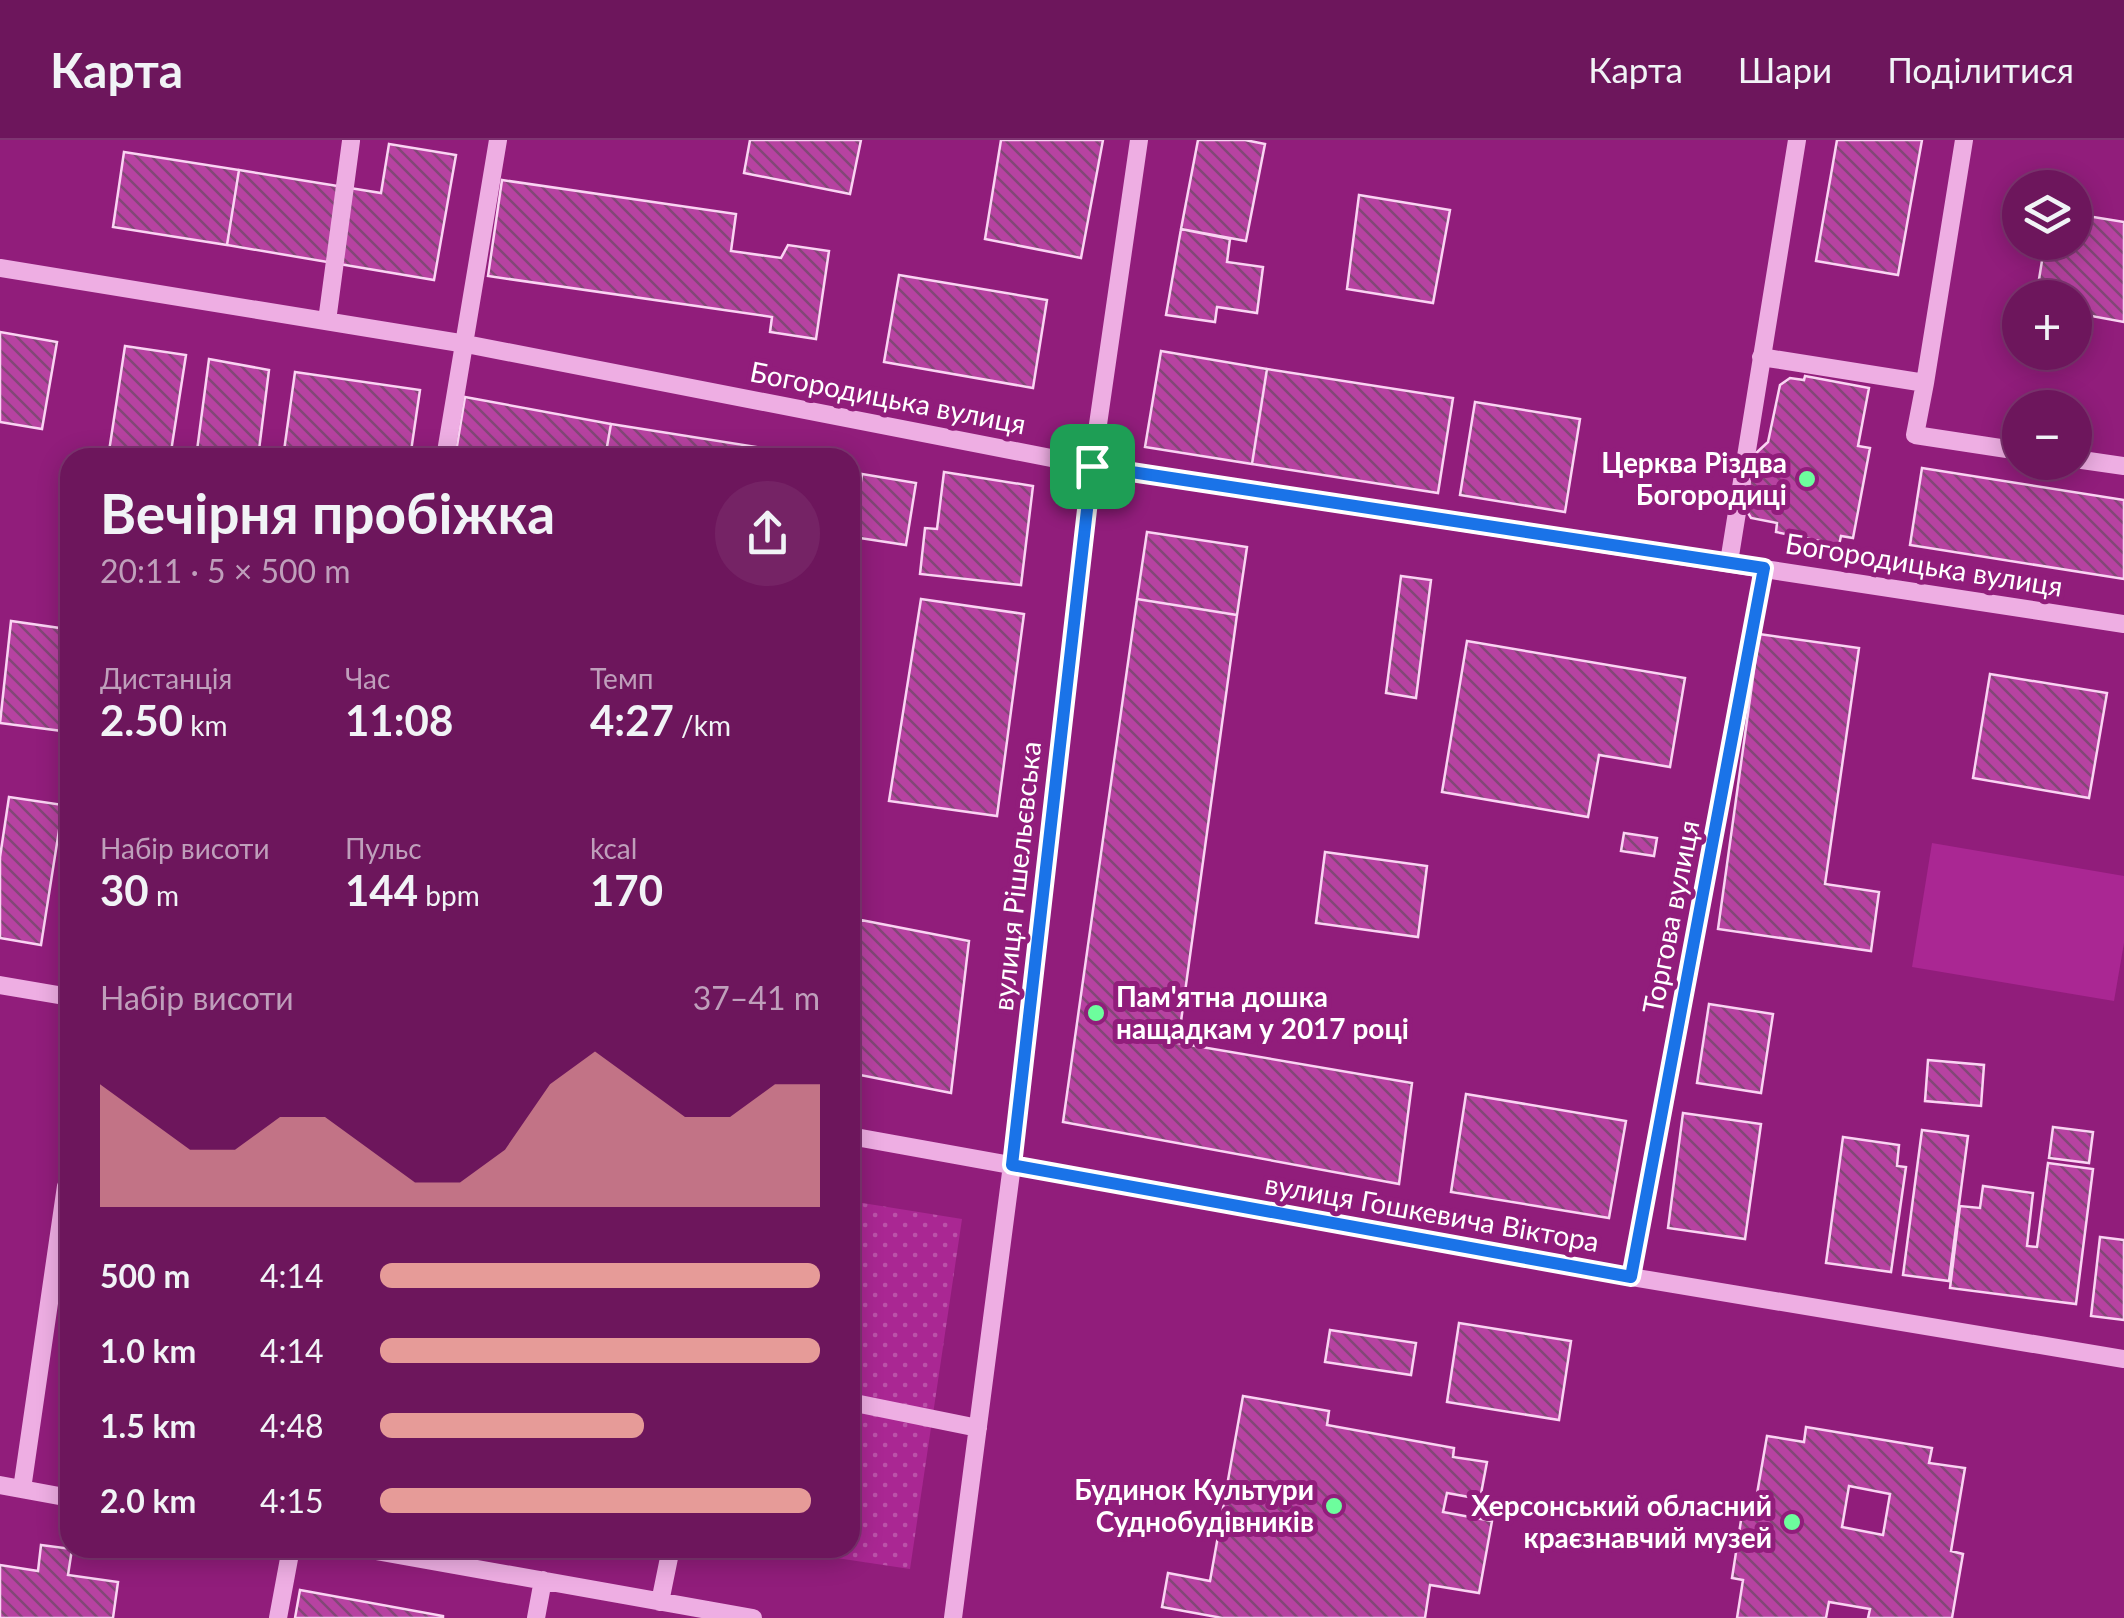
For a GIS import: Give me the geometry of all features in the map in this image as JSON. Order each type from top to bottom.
[{"type":"street","points":[[448,448],[498,140]]},
{"type":"street","name":"вулиця Рішельєвська","points":[[953,1618],[1012,1165],[1092,466],[1139,140]]},
{"type":"street","points":[[1728,562],[1798,140]]},
{"type":"street","points":[[1964,140],[1915,436],[2002,448]]},
{"type":"street","points":[[327,321],[351,142]]},
{"type":"street","name":"Богородицька вулиця","points":[[0,268],[466,344],[1092,466],[2124,624]]},
{"type":"street","points":[[1762,357],[1925,384]]},
{"type":"street","points":[[2092,461],[2124,466]]},
{"type":"street","name":"Торгова вулиця","points":[[1631,1277],[1764,568]]},
{"type":"street","points":[[0,984],[60,995]]},
{"type":"street","name":"вулиця Гошкевича Віктора","points":[[860,1138],[1631,1277],[2124,1360]]},
{"type":"street","points":[[22,1489],[60,1227]]},
{"type":"street","points":[[860,1404],[978,1428]]},
{"type":"street","points":[[0,1485],[60,1496]]},
{"type":"street","points":[[278,1618],[289,1558]]},
{"type":"street","points":[[416,1558],[660,1602],[686,1612],[753,1618]]},
{"type":"street","points":[[660,1602],[668,1558]]},
{"type":"street","points":[[536,1618],[543,1580]]},
{"type":"shaded area","points":[[1932,843],[2124,876],[2124,943],[2114,1001],[1912,967]]},
{"type":"shaded area","points":[[860,1203],[962,1219],[910,1569],[837,1558],[860,1558]]},
{"type":"building","points":[[750,140],[861,140],[850,194],[744,173]]},
{"type":"building","points":[[1001,140],[1103,140],[1081,258],[985,239]]},
{"type":"building","points":[[1198,140],[1265,144],[1246,241],[1181,229]]},
{"type":"building","points":[[1837,140],[1922,140],[1898,275],[1816,261]]},
{"type":"building","points":[[389,144],[456,155],[434,280],[227,245],[239,170],[381,193]]},
{"type":"building","points":[[124,152],[239,170],[227,245],[113,227]]},
{"type":"building","points":[[502,180],[736,214],[731,251],[781,258],[788,245],[829,251],[816,339],[770,332],[772,317],[488,276]]},
{"type":"building","points":[[1359,195],[1450,210],[1433,303],[1347,289]]},
{"type":"building","points":[[2092,217],[2124,222],[2124,322],[2092,316],[2092,280],[2039,280],[2042,260],[2092,260]]},
{"type":"building","points":[[1181,229],[1230,239],[1227,262],[1263,267],[1257,313],[1217,307],[1215,322],[1166,315]]},
{"type":"building","points":[[899,275],[1047,300],[1033,388],[884,362]]},
{"type":"building","points":[[0,332],[57,342],[42,429],[0,422]]},
{"type":"building","points":[[125,346],[186,355],[172,448],[110,448]]},
{"type":"building","points":[[1161,351],[1267,369],[1252,464],[1145,447]]},
{"type":"building","points":[[209,359],[269,370],[259,448],[197,448]]},
{"type":"building","points":[[1267,369],[1453,398],[1438,493],[1252,464]]},
{"type":"building","points":[[295,372],[420,390],[411,448],[284,448]]},
{"type":"building","name":"Церква Різдва Богородиці","points":[[1805,376],[1869,388],[1858,446],[1870,448],[1853,538],[1841,536],[1839,545],[1776,532],[1777,523],[1751,518],[1745,508],[1754,455],[1768,442],[1780,385],[1790,378],[1804,380]]},
{"type":"building","points":[[465,397],[611,424],[607,448],[457,448]]},
{"type":"building","points":[[1475,402],[1580,419],[1565,512],[1460,495]]},
{"type":"building","points":[[611,424],[762,448],[607,448]]},
{"type":"building","points":[[1922,468],[2124,500],[2124,579],[1910,545]]},
{"type":"building","points":[[944,472],[1033,486],[1021,585],[920,574],[925,528],[937,529]]},
{"type":"building","points":[[862,474],[916,483],[906,545],[860,538]]},
{"type":"building","points":[[1147,532],[1247,547],[1237,615],[1137,599]]},
{"type":"building","points":[[1401,576],[1431,580],[1416,698],[1386,693]]},
{"type":"building","points":[[921,599],[1024,614],[997,816],[889,801]]},
{"type":"building","points":[[1137,599],[1237,615],[1178,1043],[1412,1083],[1399,1184],[1063,1122]]},
{"type":"building","points":[[11,621],[60,628],[60,731],[0,723]]},
{"type":"building","points":[[1759,634],[1859,648],[1825,884],[1879,892],[1871,951],[1718,929]]},
{"type":"building","points":[[1467,641],[1685,678],[1670,767],[1599,755],[1588,817],[1442,792]]},
{"type":"building","points":[[1990,674],[2107,693],[2089,798],[1973,778]]},
{"type":"building","points":[[9,797],[60,805],[41,945],[0,938],[0,857]]},
{"type":"building","points":[[1624,833],[1657,838],[1654,856],[1621,851]]},
{"type":"building","points":[[1325,852],[1427,866],[1418,937],[1316,923]]},
{"type":"building","points":[[861,920],[969,941],[951,1093],[860,1075]]},
{"type":"building","points":[[1709,1004],[1773,1014],[1761,1093],[1697,1083]]},
{"type":"building","points":[[1928,1060],[1984,1065],[1981,1106],[1925,1101]]},
{"type":"building","points":[[1466,1094],[1626,1121],[1609,1218],[1451,1192]]},
{"type":"building","points":[[1683,1113],[1761,1124],[1745,1239],[1668,1228]]},
{"type":"building","points":[[2053,1127],[2093,1132],[2089,1163],[2049,1158]]},
{"type":"building","points":[[1922,1130],[1968,1136],[1949,1281],[1903,1275]]},
{"type":"building","points":[[1843,1137],[1899,1145],[1897,1166],[1906,1167],[1891,1272],[1826,1263]]},
{"type":"building","points":[[2048,1163],[2093,1169],[2076,1304],[1950,1288],[1960,1206],[1980,1208],[1983,1186],[2033,1193],[2027,1246],[2037,1247]]},
{"type":"building","points":[[2100,1237],[2124,1240],[2124,1320],[2091,1316]]},
{"type":"building","points":[[1459,1323],[1571,1341],[1559,1420],[1447,1402]]},
{"type":"building","points":[[1330,1330],[1416,1343],[1411,1375],[1325,1362]]},
{"type":"building","name":"Будинок Культури Суднобудівників","points":[[1243,1396],[1329,1411],[1327,1425],[1454,1448],[1453,1457],[1487,1462],[1480,1499],[1447,1493],[1443,1512],[1492,1521],[1479,1593],[1430,1585],[1425,1618],[1222,1618],[1162,1607],[1168,1573],[1210,1581]]},
{"type":"building","name":"Херсонський обласний краєзнавчий музей","points":[[1806,1427],[1932,1448],[1929,1463],[1965,1468],[1951,1551],[1963,1554],[1952,1618],[1868,1618],[1870,1609],[1829,1602],[1826,1618],[1737,1618],[1743,1580],[1732,1578],[1742,1514],[1753,1517],[1767,1436],[1804,1442]],"holes":[[[1849,1486],[1890,1494],[1883,1535],[1842,1527]]]},
{"type":"building","points":[[41,1545],[60,1547],[60,1558],[71,1558],[68,1575],[118,1582],[113,1618],[0,1618],[0,1565],[38,1571]]},
{"type":"building","points":[[300,1590],[443,1616],[443,1618],[295,1618]]},
{"type":"place","name":"Церква Різдва Богородиці","points":[[1807,479]]},
{"type":"place","name":"Пам'ятна дошка нащадкам у 2017 році","points":[[1096,1013]]},
{"type":"place","name":"Будинок Культури Суднобудівників","points":[[1334,1506]]},
{"type":"place","name":"Херсонський обласний краєзнавчий музей","points":[[1792,1522]]},
{"type":"route","points":[[1092,466],[1764,568],[1631,1277],[1012,1165],[1092,466]]}]
